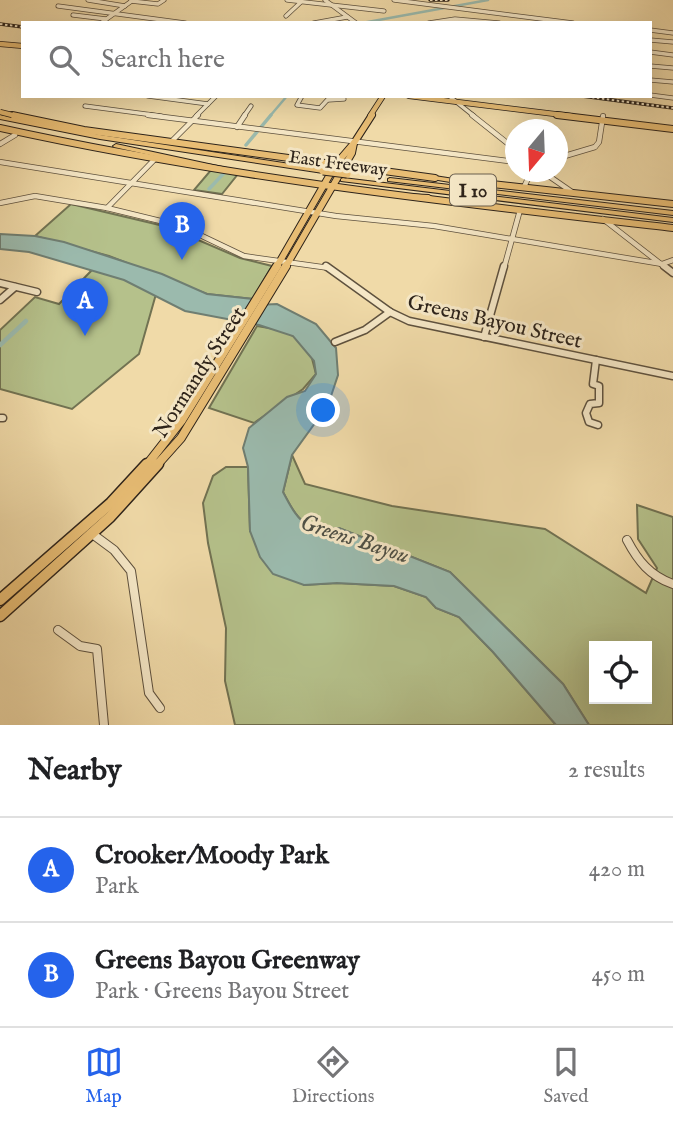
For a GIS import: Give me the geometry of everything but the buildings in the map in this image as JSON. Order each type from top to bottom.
[{"type":"highway","name":"East Freeway","points":[[2,120],[345,181],[673,220]]},
{"type":"highway","name":"East Freeway","points":[[2,120],[116,146],[321,175]]},
{"type":"highway","points":[[100,138],[249,152]]},
{"type":"highway","points":[[116,146],[227,170]]},
{"type":"highway","points":[[428,177],[599,205]]},
{"type":"highway","name":"East Freeway","points":[[345,181],[673,213]]},
{"type":"highway","points":[[407,196],[621,214]]},
{"type":"main road","points":[[0,44],[21,46]]},
{"type":"main road","name":"Normandy Street","points":[[0,616],[11,597],[134,492],[181,438],[290,262],[315,212],[321,175],[336,164],[354,143],[382,98]]},
{"type":"main road","points":[[452,99],[673,127]]},
{"type":"main road","points":[[2,120],[17,112],[72,125],[249,152],[321,175],[333,186],[345,181]]},
{"type":"main road","points":[[2,120],[15,135],[111,153],[227,170],[321,175],[336,164],[673,204]]},
{"type":"main road","points":[[2,120],[138,135]]},
{"type":"main road","points":[[2,120],[111,153]]},
{"type":"main road","name":"Normandy Street","points":[[88,531],[182,419],[281,261],[349,166],[354,143]]},
{"type":"main road","points":[[349,166],[341,183],[345,181],[407,196],[673,228]]},
{"type":"street","points":[[88,0],[125,6]]},
{"type":"street","points":[[104,21],[132,1],[158,4],[164,0]]},
{"type":"street","points":[[287,0],[384,11]]},
{"type":"street","points":[[325,0],[353,21]]},
{"type":"street","points":[[394,0],[557,21]]},
{"type":"street","points":[[286,16],[301,2]]},
{"type":"street","points":[[58,6],[169,21]]},
{"type":"street","points":[[73,15],[106,19]]},
{"type":"street","points":[[325,21],[348,17]]},
{"type":"street","points":[[446,21],[480,21]]},
{"type":"street","points":[[652,31],[673,34]]},
{"type":"street","points":[[652,40],[673,42]]},
{"type":"street","points":[[652,52],[673,55]]},
{"type":"street","points":[[652,66],[673,68]]},
{"type":"street","points":[[652,80],[673,82]]},
{"type":"street","points":[[652,95],[673,97]]},
{"type":"street","points":[[163,98],[208,104]]},
{"type":"street","points":[[173,140],[214,98]]},
{"type":"street","points":[[301,98],[296,105],[321,108],[330,98],[344,99],[335,103]]},
{"type":"street","points":[[452,99],[505,141]]},
{"type":"street","points":[[85,106],[505,161]]},
{"type":"street","points":[[237,127],[251,106]]},
{"type":"street","points":[[568,155],[595,147],[599,142],[603,118]]},
{"type":"street","points":[[0,144],[15,135]]},
{"type":"street","points":[[107,208],[154,160]]},
{"type":"street","points":[[0,162],[315,212],[434,226],[662,264],[673,260]]},
{"type":"street","points":[[524,187],[526,182]]},
{"type":"street","points":[[551,190],[558,187],[558,182],[572,192]]},
{"type":"street","name":"Greens Bayou Street","points":[[0,203],[35,196],[107,208],[181,226],[244,256],[333,269],[390,312],[409,321],[673,376]]},
{"type":"street","points":[[484,337],[520,210]]},
{"type":"street","points":[[603,219],[673,273]]},
{"type":"street","points":[[618,230],[624,222]]},
{"type":"street","points":[[0,283],[37,292]]},
{"type":"street","points":[[0,300],[15,287]]},
{"type":"street","points":[[335,342],[344,335],[353,338],[378,323],[390,312]]},
{"type":"street","points":[[596,360],[593,384],[599,386],[599,403],[590,404],[586,413],[589,422],[598,425]]},
{"type":"street","points":[[88,531],[114,550],[131,572],[149,693],[160,708]]},
{"type":"street","points":[[627,540],[635,556],[649,572],[661,581],[673,584]]},
{"type":"street","points":[[58,630],[80,646],[97,649],[104,725]]},
{"type":"green space","points":[[211,170],[238,174],[222,194],[194,190]]},
{"type":"green space","points":[[71,204],[168,227],[240,258],[272,266],[253,299],[207,294],[109,256],[35,236]]},
{"type":"green space","points":[[93,269],[120,277],[156,294],[139,354],[72,409],[0,389],[0,330],[35,297],[59,304]]},
{"type":"green space","points":[[257,326],[281,330],[308,343],[316,374],[303,389],[254,423],[209,408]]},
{"type":"green space","points":[[292,455],[305,484],[392,506],[545,529],[646,593],[657,568],[638,539],[637,505],[673,517],[673,725],[589,725],[563,684],[450,572],[339,528],[318,529],[310,526],[293,510],[283,492]]},
{"type":"green space","points":[[226,467],[248,467],[250,531],[304,585],[337,583],[394,586],[426,597],[436,608],[459,617],[556,725],[235,725],[225,681],[226,628],[208,543],[203,503],[213,476]]},
{"type":"water","name":"Greens Bayou","points":[[0,234],[35,236],[64,242],[162,274],[207,294],[253,299],[257,305],[277,304],[316,324],[336,348],[338,375],[328,405],[292,455],[283,492],[293,510],[310,526],[318,529],[339,528],[450,572],[563,684],[589,725],[556,725],[459,617],[436,608],[426,597],[394,586],[337,583],[304,585],[273,574],[260,557],[250,531],[248,467],[243,448],[249,428],[287,397],[305,391],[316,374],[314,361],[293,336],[259,325],[185,311],[124,280],[29,252],[0,249]]},
{"type":"waterway","points":[[373,21],[488,0]]},
{"type":"waterway","points":[[270,116],[285,98]]},
{"type":"waterway","points":[[246,145],[271,115]]},
{"type":"waterway","points":[[209,189],[225,172]]},
{"type":"waterway","points":[[0,345],[26,321]]},
{"type":"railway","points":[[430,0],[448,0]]},
{"type":"railway","points":[[0,24],[21,27]]},
{"type":"railway","points":[[597,98],[673,108]]},
{"type":"place","name":"Greens Bayou Greenway","points":[[182,260]]},
{"type":"place","name":"Crooker/Moody Park","points":[[85,336]]}]
